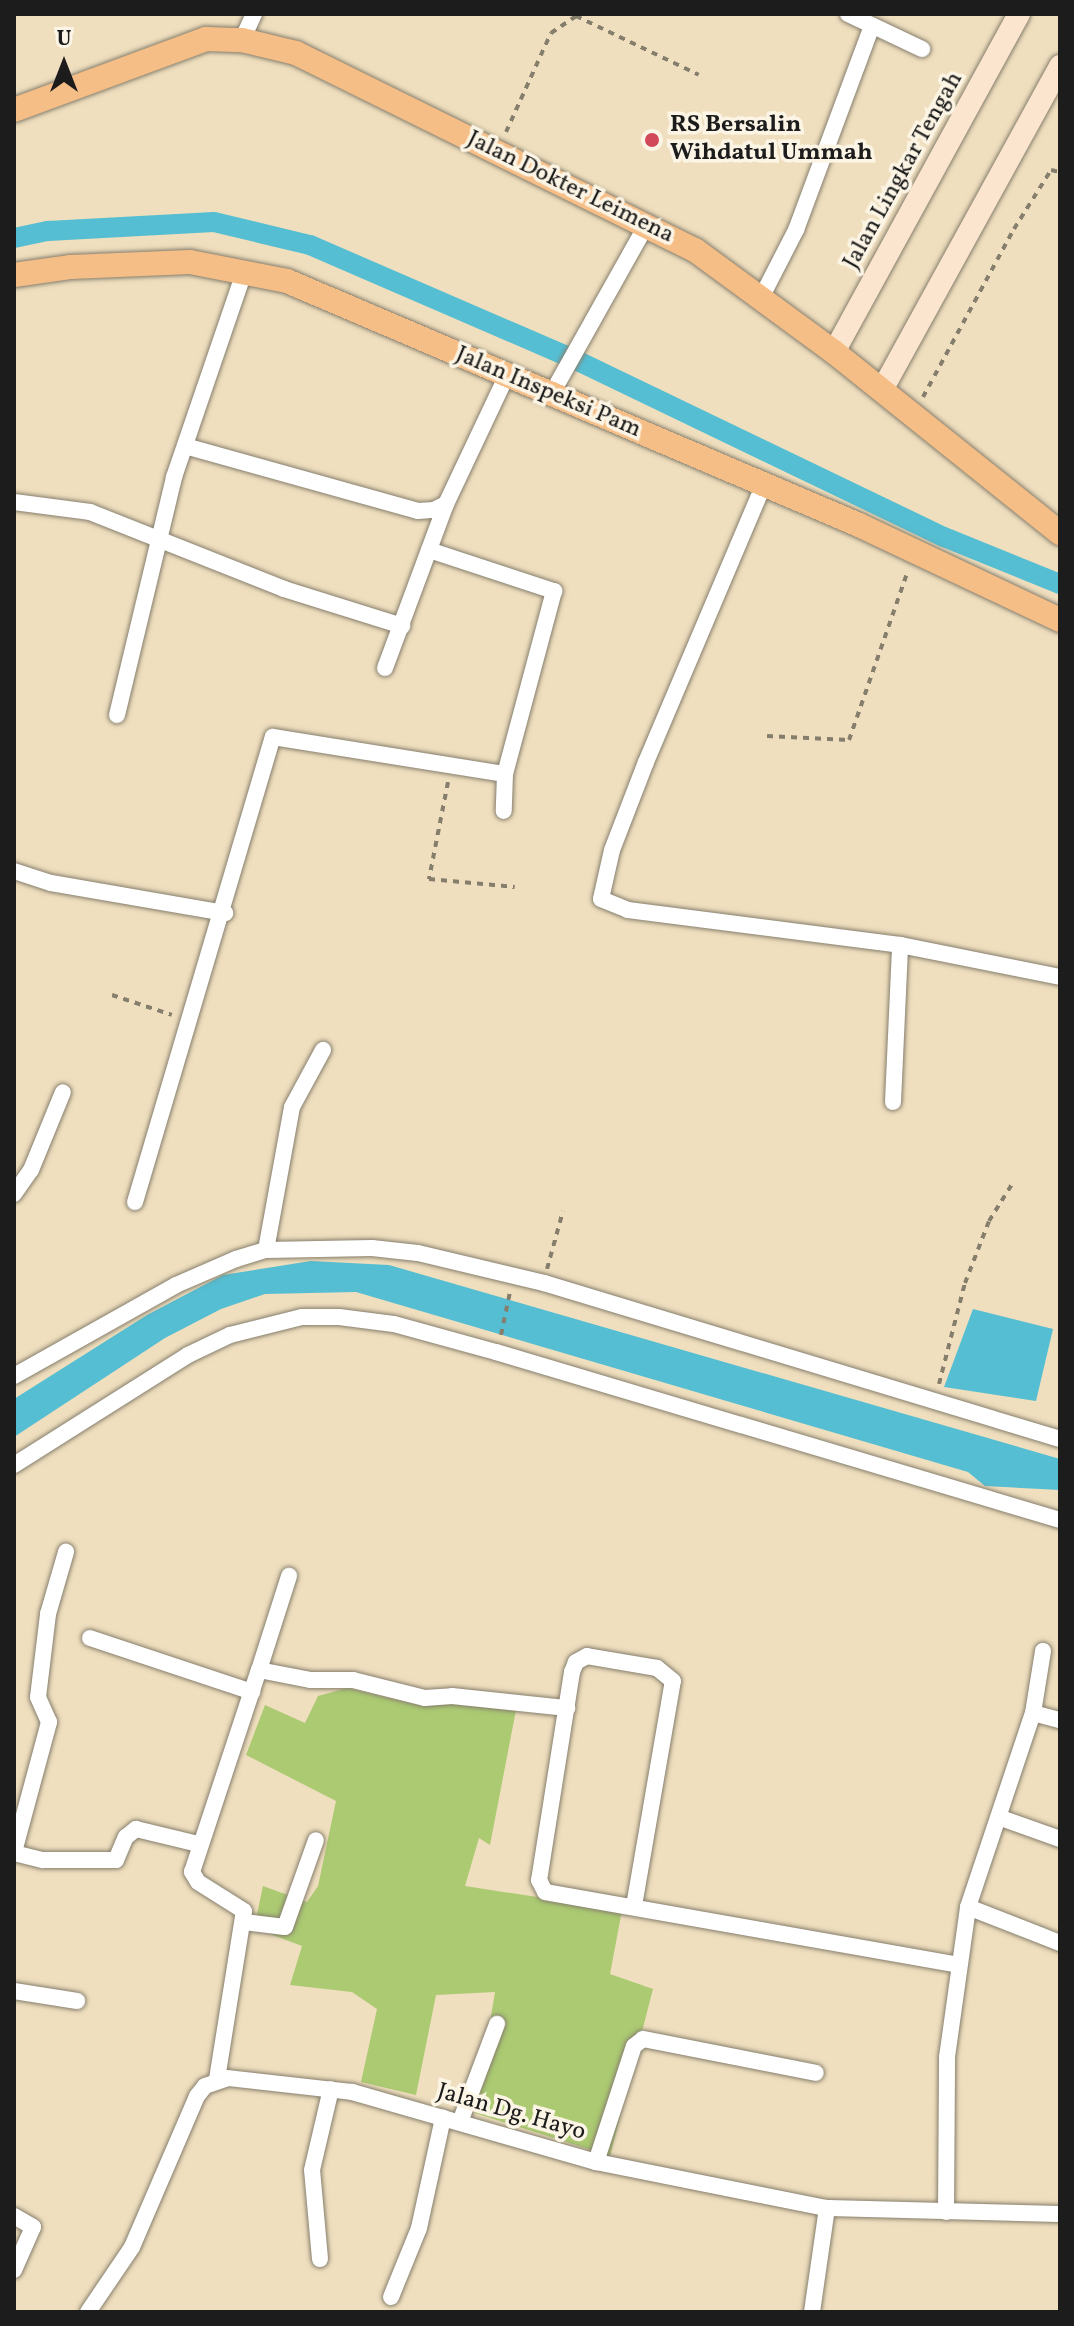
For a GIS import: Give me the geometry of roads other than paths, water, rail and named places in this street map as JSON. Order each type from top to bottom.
[{"type":"main road","name":"Jalan Lingkar Tengah","points":[[834,352],[1019,14]]},
{"type":"main road","name":"Jalan Dokter Leimena","points":[[14,110],[206,39],[242,40],[296,53],[498,149],[695,250],[834,352],[1060,533]]},
{"type":"main road","points":[[882,390],[1060,66]]},
{"type":"main road","name":"Jalan Inspeksi Pam","points":[[14,275],[149,263],[245,270],[337,299],[551,395],[916,550],[1060,620]]},
{"type":"street","points":[[242,40],[254,14]]},
{"type":"street","points":[[848,14],[922,49]]},
{"type":"street","points":[[760,300],[796,230],[872,26]]},
{"type":"street","points":[[551,395],[647,224]]},
{"type":"street","points":[[117,715],[185,446],[245,270]]},
{"type":"street","points":[[385,668],[446,504],[507,375]]},
{"type":"street","points":[[185,446],[418,511],[446,504]]},
{"type":"street","points":[[764,484],[646,762],[612,850],[601,899],[628,910],[900,945],[1060,977]]},
{"type":"street","points":[[14,502],[90,512],[160,544],[342,610],[402,626]]},
{"type":"street","points":[[429,550],[554,591],[505,774],[504,811]]},
{"type":"street","points":[[135,1202],[225,913],[273,737],[451,768],[505,774]]},
{"type":"street","points":[[14,871],[51,883],[225,913]]},
{"type":"street","points":[[893,1102],[900,945]]},
{"type":"street","points":[[266,1250],[292,1107],[323,1050]]},
{"type":"street","points":[[14,1194],[31,1170],[63,1092]]},
{"type":"street","points":[[14,1376],[176,1285],[266,1250],[324,1246],[418,1253],[544,1283],[1060,1439]]},
{"type":"street","points":[[14,1465],[188,1355],[230,1335],[302,1317],[339,1317],[394,1324],[496,1352],[1060,1520]]},
{"type":"street","points":[[66,1552],[48,1614],[38,1697],[49,1722],[14,1852],[43,1860],[116,1860],[126,1837],[136,1829],[198,1844]]},
{"type":"street","points":[[88,2312],[132,2247],[197,2096],[217,2079],[244,1922],[242,1906],[195,1880],[198,1844],[289,1576]]},
{"type":"street","points":[[90,1638],[252,1692]]},
{"type":"street","points":[[946,2212],[947,2057],[968,1907],[1001,1818],[1033,1713],[1043,1651]]},
{"type":"street","points":[[634,1906],[673,1681],[657,1668],[582,1658],[574,1666],[541,1887],[557,1898],[634,1906],[959,1965]]},
{"type":"street","points":[[259,1670],[311,1680],[353,1680],[425,1698],[452,1696],[567,1708]]},
{"type":"street","points":[[1033,1713],[1060,1720]]},
{"type":"street","points":[[1001,1818],[1060,1839]]},
{"type":"street","points":[[244,1922],[285,1927],[316,1840]]},
{"type":"street","points":[[968,1907],[1060,1943]]},
{"type":"street","points":[[14,1991],[77,2001]]},
{"type":"street","points":[[460,2122],[497,2024]]},
{"type":"street","points":[[596,2162],[634,2046],[643,2039],[816,2073]]},
{"type":"street","name":"Jalan Dg. Hayo","points":[[217,2079],[331,2089],[460,2122],[596,2162],[827,2208],[1060,2214]]},
{"type":"street","points":[[320,2259],[312,2170],[331,2089]]},
{"type":"street","points":[[391,2297],[419,2228],[443,2118]]},
{"type":"street","points":[[812,2312],[827,2208]]},
{"type":"street","points":[[14,2216],[31,2221],[33,2227],[14,2270]]},
{"type":"water","points":[[311,1261],[389,1265],[1060,1459],[1060,1490],[985,1486],[968,1472],[356,1292],[265,1294],[221,1309],[165,1338],[14,1437],[14,1399],[147,1315],[223,1275]]},
{"type":"water","points":[[973,1309],[1053,1329],[1036,1401],[944,1387]]},
{"type":"waterway","points":[[14,238],[48,231],[214,222],[310,245],[580,362],[944,537],[1060,584]]},
{"type":"place","name":"RS Bersalin Wihdatul Ummah","points":[[652,140]]}]
